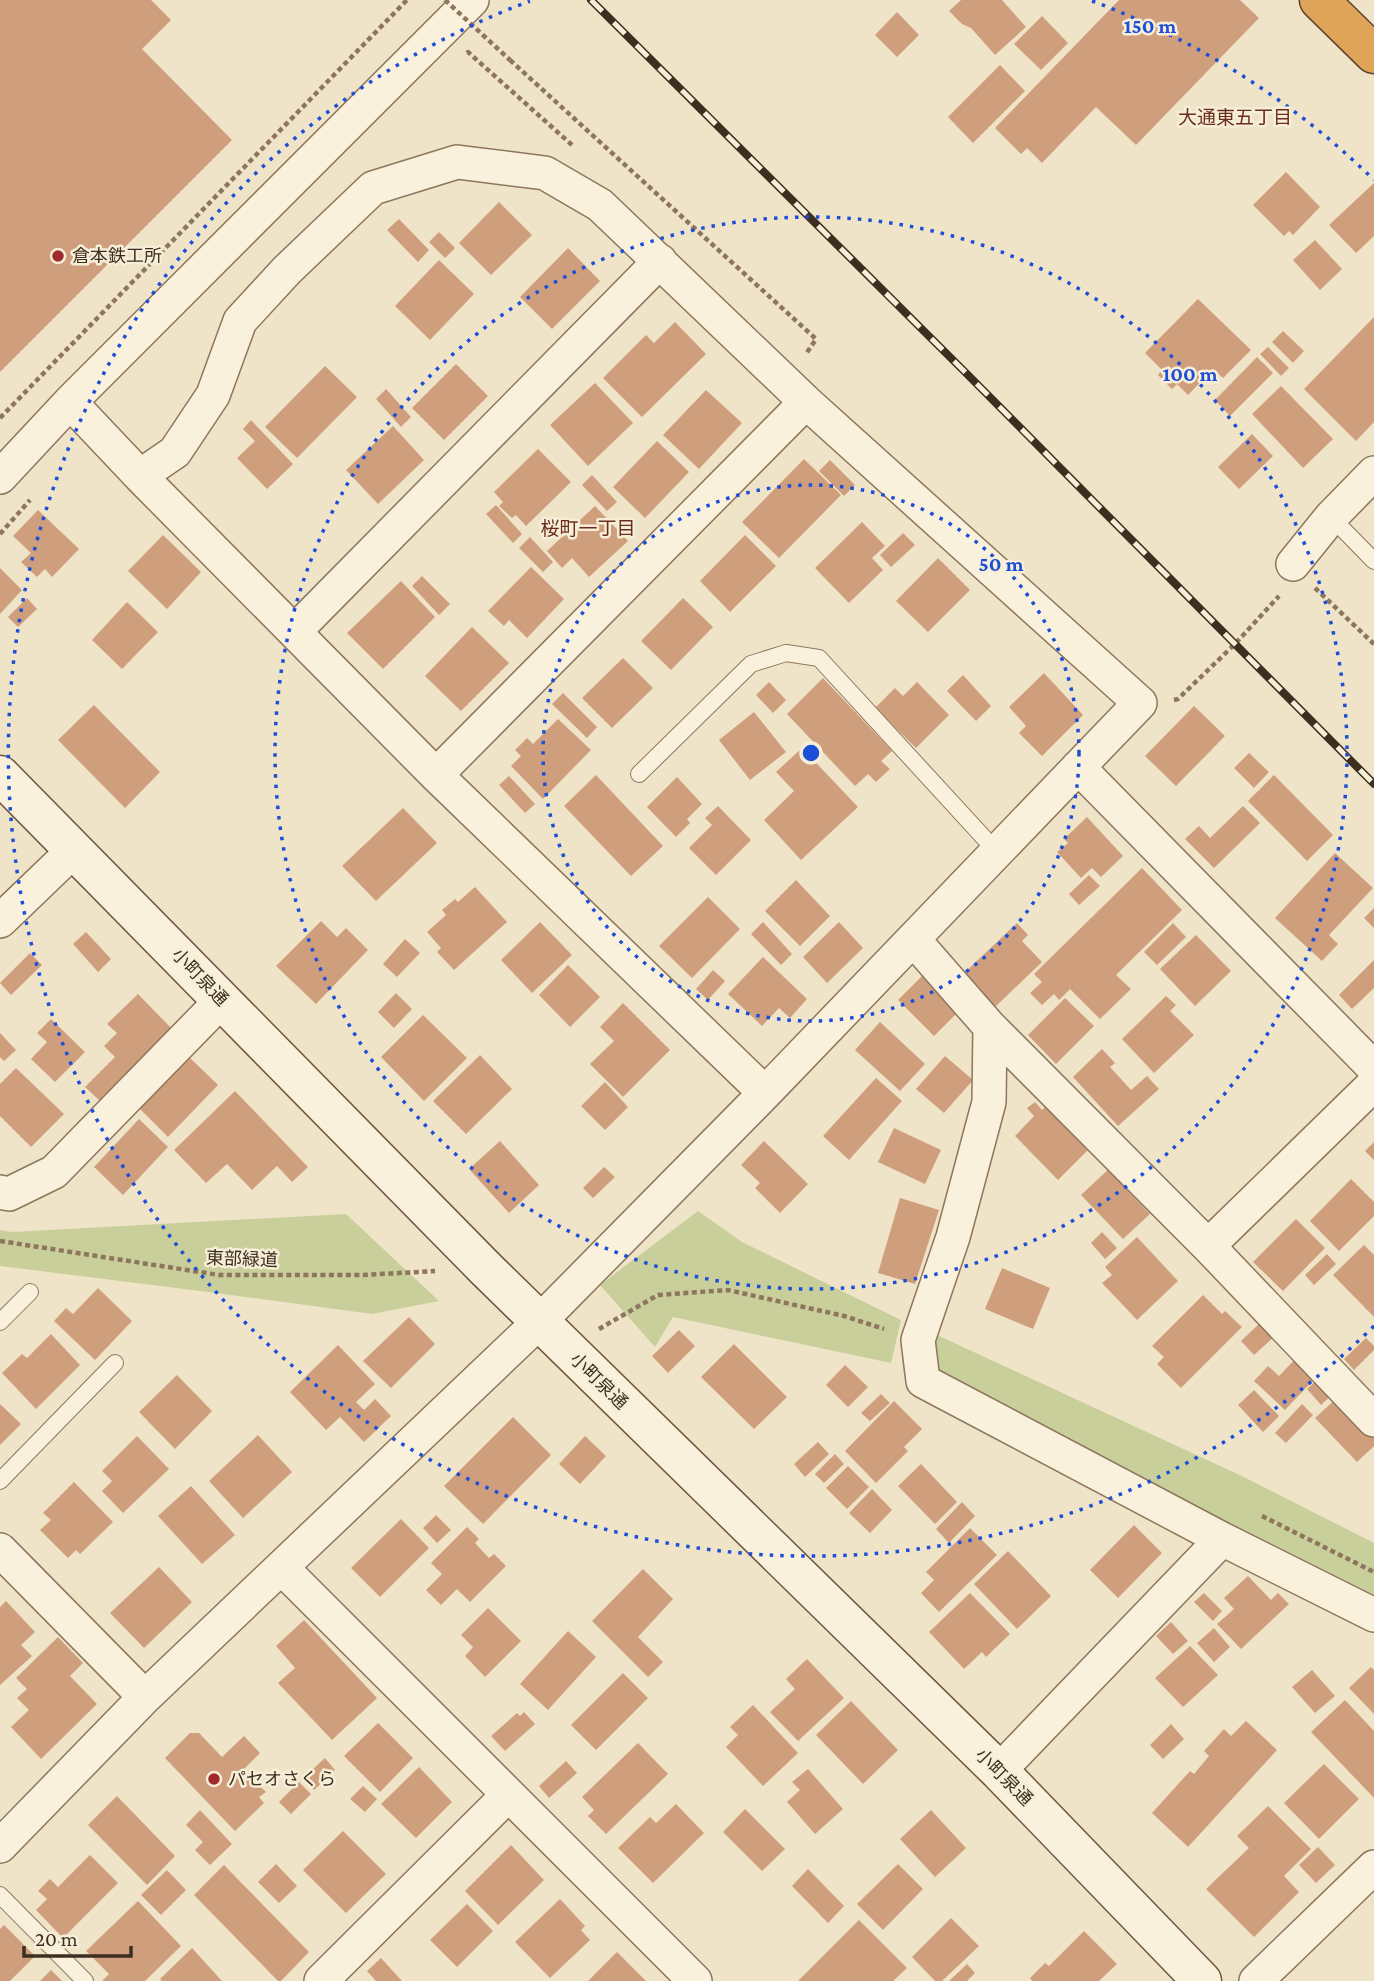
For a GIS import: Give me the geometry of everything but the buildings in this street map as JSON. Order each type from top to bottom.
[{"type":"highway","points":[[1319,0],[1374,54]]},
{"type":"street","points":[[0,477],[70,402],[472,0]]},
{"type":"street","points":[[0,1846],[145,1697],[539,1322],[765,1094],[1140,703],[806,402],[600,205],[545,173],[457,162],[373,188],[287,270],[240,321],[213,395],[175,452],[140,476]]},
{"type":"street","points":[[295,631],[660,261]]},
{"type":"street","points":[[70,402],[436,775],[765,1094]]},
{"type":"street","points":[[436,775],[806,402]]},
{"type":"street","points":[[1300,572],[1331,517],[1374,473]]},
{"type":"street","points":[[1079,767],[1374,1068]]},
{"type":"street","name":"小町泉通","points":[[0,775],[485,1268],[999,1771],[1202,1981]]},
{"type":"street","points":[[0,921],[75,849]]},
{"type":"street","points":[[913,939],[990,1027],[1208,1246],[1374,1420]]},
{"type":"street","points":[[0,1192],[9,1194],[54,1172],[222,1000]]},
{"type":"street","points":[[990,1027],[989,1102],[953,1237],[918,1340],[922,1381],[1222,1539],[1374,1615]]},
{"type":"street","points":[[1208,1246],[1374,1084]]},
{"type":"street","points":[[999,1771],[1222,1539]]},
{"type":"street","points":[[0,1550],[145,1697]]},
{"type":"street","points":[[282,1568],[695,1981]]},
{"type":"street","points":[[321,1981],[508,1795]]},
{"type":"street","points":[[1256,1981],[1374,1867]]},
{"type":"lane","points":[[1331,517],[1374,561]]},
{"type":"lane","points":[[639,774],[751,663],[786,653],[818,658],[997,852]]},
{"type":"lane","points":[[0,1322],[30,1292]]},
{"type":"lane","points":[[0,1481],[115,1363]]},
{"type":"lane","points":[[0,1895],[85,1981]]},
{"type":"path","points":[[0,418],[407,0]]},
{"type":"path","points":[[445,0],[816,339],[806,355]]},
{"type":"path","points":[[458,62],[468,52],[580,153]]},
{"type":"path","points":[[0,534],[35,495]]},
{"type":"path","points":[[1140,703],[1178,699],[1235,644],[1300,572],[1374,644]]},
{"type":"path","name":"東部緑道","points":[[0,1241],[219,1275],[364,1275],[485,1268]]},
{"type":"green space","points":[[698,1211],[742,1242],[901,1320],[891,1363],[673,1317],[655,1347],[600,1285]]},
{"type":"green space","points":[[346,1214],[439,1301],[372,1314],[0,1266],[0,1230],[12,1232]]},
{"type":"green space","points":[[935,1334],[1244,1477],[1374,1543],[1374,1605],[929,1375]]},
{"type":"railway","points":[[591,0],[1374,784]]},
{"type":"place","name":"倉本鉄工所","points":[[58,256]]},
{"type":"place","name":"パセオさくら","points":[[214,1779]]},
{"type":"district","name":"大通東五丁目","points":[[1235,117]]},
{"type":"district","name":"桜町一丁目","points":[[588,528]]}]
